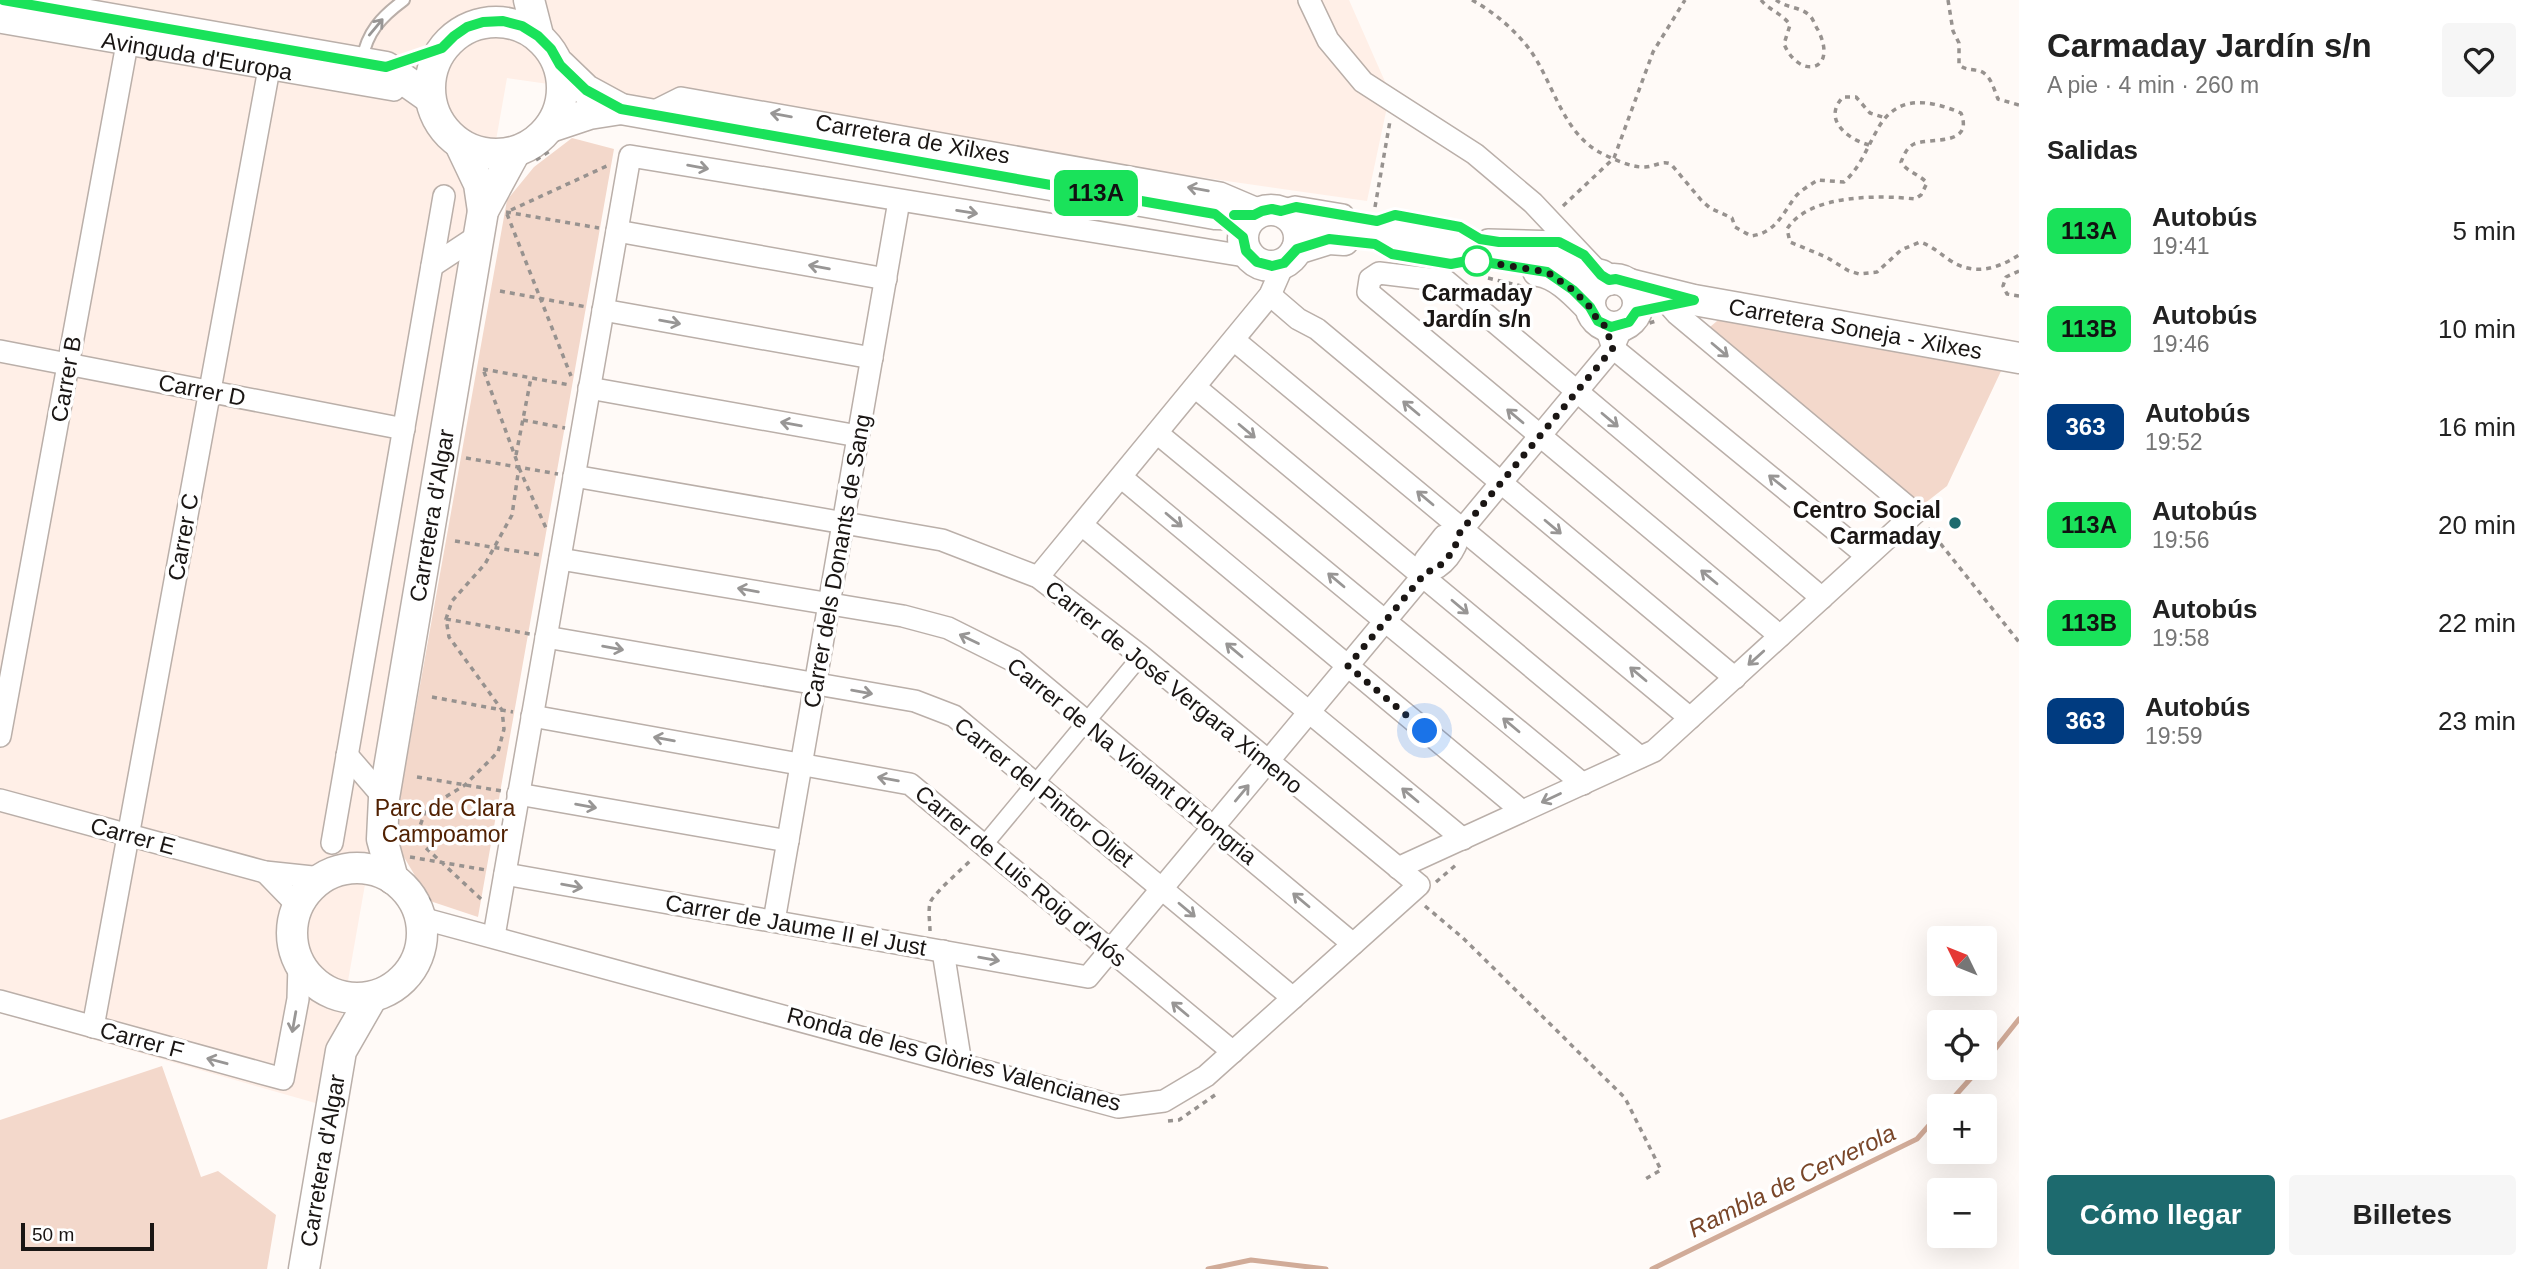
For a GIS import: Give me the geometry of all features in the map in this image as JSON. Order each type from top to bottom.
[{"type":"main road","name":"Avinguda d'Europa","points":[[3,0],[130,33],[271,58],[380,73],[430,98]]},
{"type":"main road","points":[[483,22],[507,0]]},
{"type":"main road","points":[[529,0],[538,36]]},
{"type":"main road","points":[[503,21],[522,26],[538,36],[551,49],[560,65],[563,86],[552,138],[535,142],[521,158],[478,152],[460,144],[446,132],[436,116],[430,98],[432,72],[442,48],[467,27],[483,22],[503,21]]},
{"type":"main road","name":"Avinguda d'Europa","points":[[380,73],[442,48]]},
{"type":"main road","name":"Carretera de Xilxes","points":[[560,65],[586,90],[635,112]]},
{"type":"main road","name":"Carretera de Xilxes","points":[[552,138],[589,114],[635,112],[1215,214],[1270,237],[1329,239],[1374,228],[1480,259],[1547,272],[1573,290],[1611,307],[1680,306]]},
{"type":"main road","name":"Carretera d'Algar","points":[[460,144],[492,217]]},
{"type":"main road","name":"Carretera d'Algar","points":[[403,869],[382,839],[383,802],[492,217],[521,158]]},
{"type":"main road","name":"Carretera de Xilxes","points":[[1270,237],[1323,225],[1549,263],[1611,307]]},
{"type":"main road","name":"Carretera Soneja - Xilxes","points":[[1680,306],[2019,358]]},
{"type":"main road","name":"Carretera d'Algar","points":[[333,864],[369,837],[383,802]]},
{"type":"main road","points":[[333,864],[378,871],[403,869],[405,889],[429,919],[417,959],[407,976],[380,1001],[347,998],[324,991],[310,979],[299,964],[292,945],[292,925],[298,906],[308,890],[333,864]]},
{"type":"main road","name":"Carretera d'Algar","points":[[305,1268],[341,1051],[333,1014],[324,991]]},
{"type":"main road","name":"Carretera d'Algar","points":[[341,1051],[380,1001]]},
{"type":"street","points":[[1305,1],[1328,40],[1363,82],[1475,154],[1540,210],[1611,307],[1867,556]]},
{"type":"street","name":"Avinguda d'Europa","points":[[0,22],[130,33]]},
{"type":"street","name":"Carrer B","points":[[0,736],[130,33]]},
{"type":"street","name":"Avinguda d'Europa","points":[[271,58],[380,73]]},
{"type":"street","name":"Carrer C","points":[[93,1027],[271,58]]},
{"type":"street","name":"Carretera de Xilxes","points":[[635,112],[681,97],[1220,193],[1270,237]]},
{"type":"street","points":[[494,936],[630,156]]},
{"type":"street","name":"Carretera de Xilxes","points":[[630,156],[899,201],[1270,237]]},
{"type":"street","name":"Carretera d'Algar","points":[[333,864],[347,755],[444,196]]},
{"type":"street","name":"Carrer dels Donants de Sang","points":[[774,921],[899,201]]},
{"type":"street","name":"Carretera de Xilxes","points":[[1270,237],[1296,207],[1374,228]]},
{"type":"street","points":[[1526,242],[1540,210]]},
{"type":"street","name":"Carretera d'Algar","points":[[432,266],[492,217]]},
{"type":"street","points":[[617,231],[886,279]]},
{"type":"street","points":[[1038,578],[1270,295],[1270,237]]},
{"type":"street","name":"Carretera de Xilxes","points":[[1480,259],[1499,242],[1559,242],[1611,307]]},
{"type":"street","points":[[1780,636],[1368,292],[1370,279],[1379,273],[1446,281],[1822,598]]},
{"type":"street","points":[[1270,295],[1298,319],[1317,329],[1735,678]]},
{"type":"street","points":[[1398,868],[1654,751],[1915,513],[1680,306]]},
{"type":"street","points":[[1110,950],[1424,574],[1425,560],[1444,536],[1461,530],[1577,392],[1611,307]]},
{"type":"street","points":[[603,310],[872,358]]},
{"type":"street","points":[[1234,340],[1690,718]]},
{"type":"street","name":"Carrer D","points":[[0,351],[404,429]]},
{"type":"street","points":[[1195,387],[1424,574],[1640,757]]},
{"type":"street","points":[[589,388],[859,436]]},
{"type":"street","points":[[1157,433],[1583,784]]},
{"type":"street","name":"Carrer de José Vergara Ximeno","points":[[574,476],[942,540],[1038,578],[1141,656],[1419,885]]},
{"type":"street","points":[[1121,477],[1522,811]]},
{"type":"street","points":[[1082,525],[1463,839]]},
{"type":"street","name":"Carrer de Na Violant d'Hongria","points":[[560,559],[903,616],[948,628],[1014,661],[1353,944]]},
{"type":"street","name":"Carrer del Pintor Oliet","points":[[546,637],[915,701],[954,716],[1293,998]]},
{"type":"street","points":[[981,843],[1141,656]]},
{"type":"street","name":"Carrer de Luis Roig d'Alós","points":[[532,716],[910,783],[1233,1052]]},
{"type":"street","points":[[347,755],[383,802]]},
{"type":"street","points":[[518,794],[788,841]]},
{"type":"street","name":"Carrer E","points":[[0,800],[265,872],[333,864]]},
{"type":"street","points":[[265,872],[298,906]]},
{"type":"street","name":"Carrer de Jaume II el Just","points":[[505,874],[1088,977],[1110,950]]},
{"type":"street","name":"Ronda de les Glòries Valencianes","points":[[429,919],[1118,1107],[1164,1101],[1206,1076],[1419,885]]},
{"type":"street","points":[[937,950],[961,1064]]},
{"type":"street","name":"Carrer F","points":[[0,1001],[283,1079],[298,999],[299,964]]},
{"type":"lane","points":[[380,73],[366,40],[376,25],[404,0]]},
{"type":"path","points":[[1472,0],[1495,15],[1530,50],[1559,106],[1582,137],[1598,151],[1630,164],[1646,167],[1671,163],[1701,200],[1710,208],[1732,218],[1735,227],[1751,236],[1770,230],[1797,196],[1818,180],[1844,183],[1852,175],[1876,130],[1886,118],[1911,102],[1961,113],[1964,121],[1962,130],[1949,140],[1913,144],[1905,152],[1901,162],[1905,169],[1922,177],[1927,183],[1921,195],[1915,199],[1869,197],[1816,206],[1790,224],[1787,229],[1790,242],[1859,274],[1877,272],[1901,250],[1920,242],[1936,249],[1952,261],[1976,271],[2000,265],[2019,255]]},
{"type":"path","points":[[1540,210],[1570,201],[1614,158],[1653,52],[1685,0]]},
{"type":"path","points":[[1760,0],[1783,16],[1790,25],[1784,44],[1791,58],[1805,66],[1817,65],[1824,59],[1825,50],[1812,18],[1807,13],[1776,0]]},
{"type":"path","points":[[1948,0],[1953,31],[1959,43],[1959,65],[1968,70],[1977,69],[1989,77],[1998,99],[2019,105]]},
{"type":"path","points":[[1870,145],[1858,142],[1842,131],[1834,116],[1836,105],[1843,97],[1857,97],[1870,113],[1886,118]]},
{"type":"path","points":[[1374,228],[1394,102]]},
{"type":"path","points":[[521,158],[552,138]]},
{"type":"path","points":[[492,217],[630,156]]},
{"type":"path","points":[[492,217],[617,231]]},
{"type":"path","points":[[492,217],[541,299],[575,386],[483,369],[519,467],[560,559]]},
{"type":"path","points":[[1480,259],[1528,288]]},
{"type":"path","points":[[2019,271],[2006,277],[2003,286],[2007,294],[2019,296]]},
{"type":"path","points":[[500,292],[603,310]]},
{"type":"path","points":[[1611,307],[1641,325],[1680,306]]},
{"type":"path","points":[[515,457],[531,378]]},
{"type":"path","points":[[523,420],[565,428]]},
{"type":"path","points":[[455,456],[574,476]]},
{"type":"path","points":[[498,914],[425,847],[419,829],[426,809],[465,785],[498,752],[504,729],[502,710],[449,637],[446,619],[452,601],[485,564],[512,515],[519,467]]},
{"type":"path","points":[[1915,513],[2019,642]]},
{"type":"path","points":[[455,541],[560,559]]},
{"type":"path","points":[[446,619],[546,637]]},
{"type":"path","points":[[432,697],[532,716]]},
{"type":"path","points":[[418,777],[518,794]]},
{"type":"path","points":[[937,950],[930,902],[935,893],[974,857],[981,843]]},
{"type":"path","points":[[403,869],[442,863],[505,874]]},
{"type":"path","points":[[380,1001],[412,989],[431,960],[429,919],[439,912],[403,869]]},
{"type":"path","points":[[1419,885],[1421,903],[1463,938],[1625,1098],[1661,1170],[1642,1181]]},
{"type":"shaded area","points":[[0,0],[1349,0],[1390,93],[1367,201],[507,78],[326,1106],[0,1013]]},
{"type":"green space","name":"Parc de Clara Campoamor","points":[[572,138],[614,149],[478,917],[430,901],[395,842],[395,825],[507,200],[534,167]]},
{"type":"green space","points":[[1724,318],[2002,369],[1947,486],[1920,507],[1710,327]]},
{"type":"green space","points":[[162,1066],[201,1177],[218,1171],[276,1215],[267,1269],[0,1269],[0,1120]]},
{"type":"waterway","name":"Rambla de Cerverola","points":[[1997,1047],[2019,1019]]},
{"type":"waterway","name":"Rambla de Cerverola","points":[[1957,1094],[1969,1080]]},
{"type":"waterway","name":"Rambla de Cerverola","points":[[1652,1269],[1917,1139],[1927,1128]]},
{"type":"waterway","name":"Rambla de Cerverola","points":[[1208,1269],[1251,1260],[1326,1269]]},
{"type":"bus line","name":"113A","points":[[3,0],[386,67],[442,48],[467,27],[483,22],[503,21],[522,26],[538,36],[551,49],[560,65],[586,90],[621,109],[1215,214],[1243,237],[1246,251],[1264,265],[1284,263],[1297,249],[1329,239],[1375,244],[1392,254],[1451,264],[1472,260],[1547,272],[1573,290],[1590,307],[1598,321],[1611,327],[1629,322],[1636,312],[1694,300],[1629,285],[1616,279],[1609,280],[1601,275],[1584,255],[1559,242],[1499,242],[1480,239],[1460,227],[1395,215],[1377,221],[1296,207],[1281,211],[1272,209],[1254,215],[1234,215]]},
{"type":"place","name":"Carmaday Jardín s/n","points":[[1477,261]]},
{"type":"place","name":"Centro Social Carmaday","points":[[1955,523]]},
{"type":"route","points":[[1425,731],[1348,666],[1426,572],[1437,570],[1457,546],[1460,532],[1613,348],[1605,326],[1593,315],[1590,307],[1573,290],[1547,272],[1472,260],[1477,261]]}]
